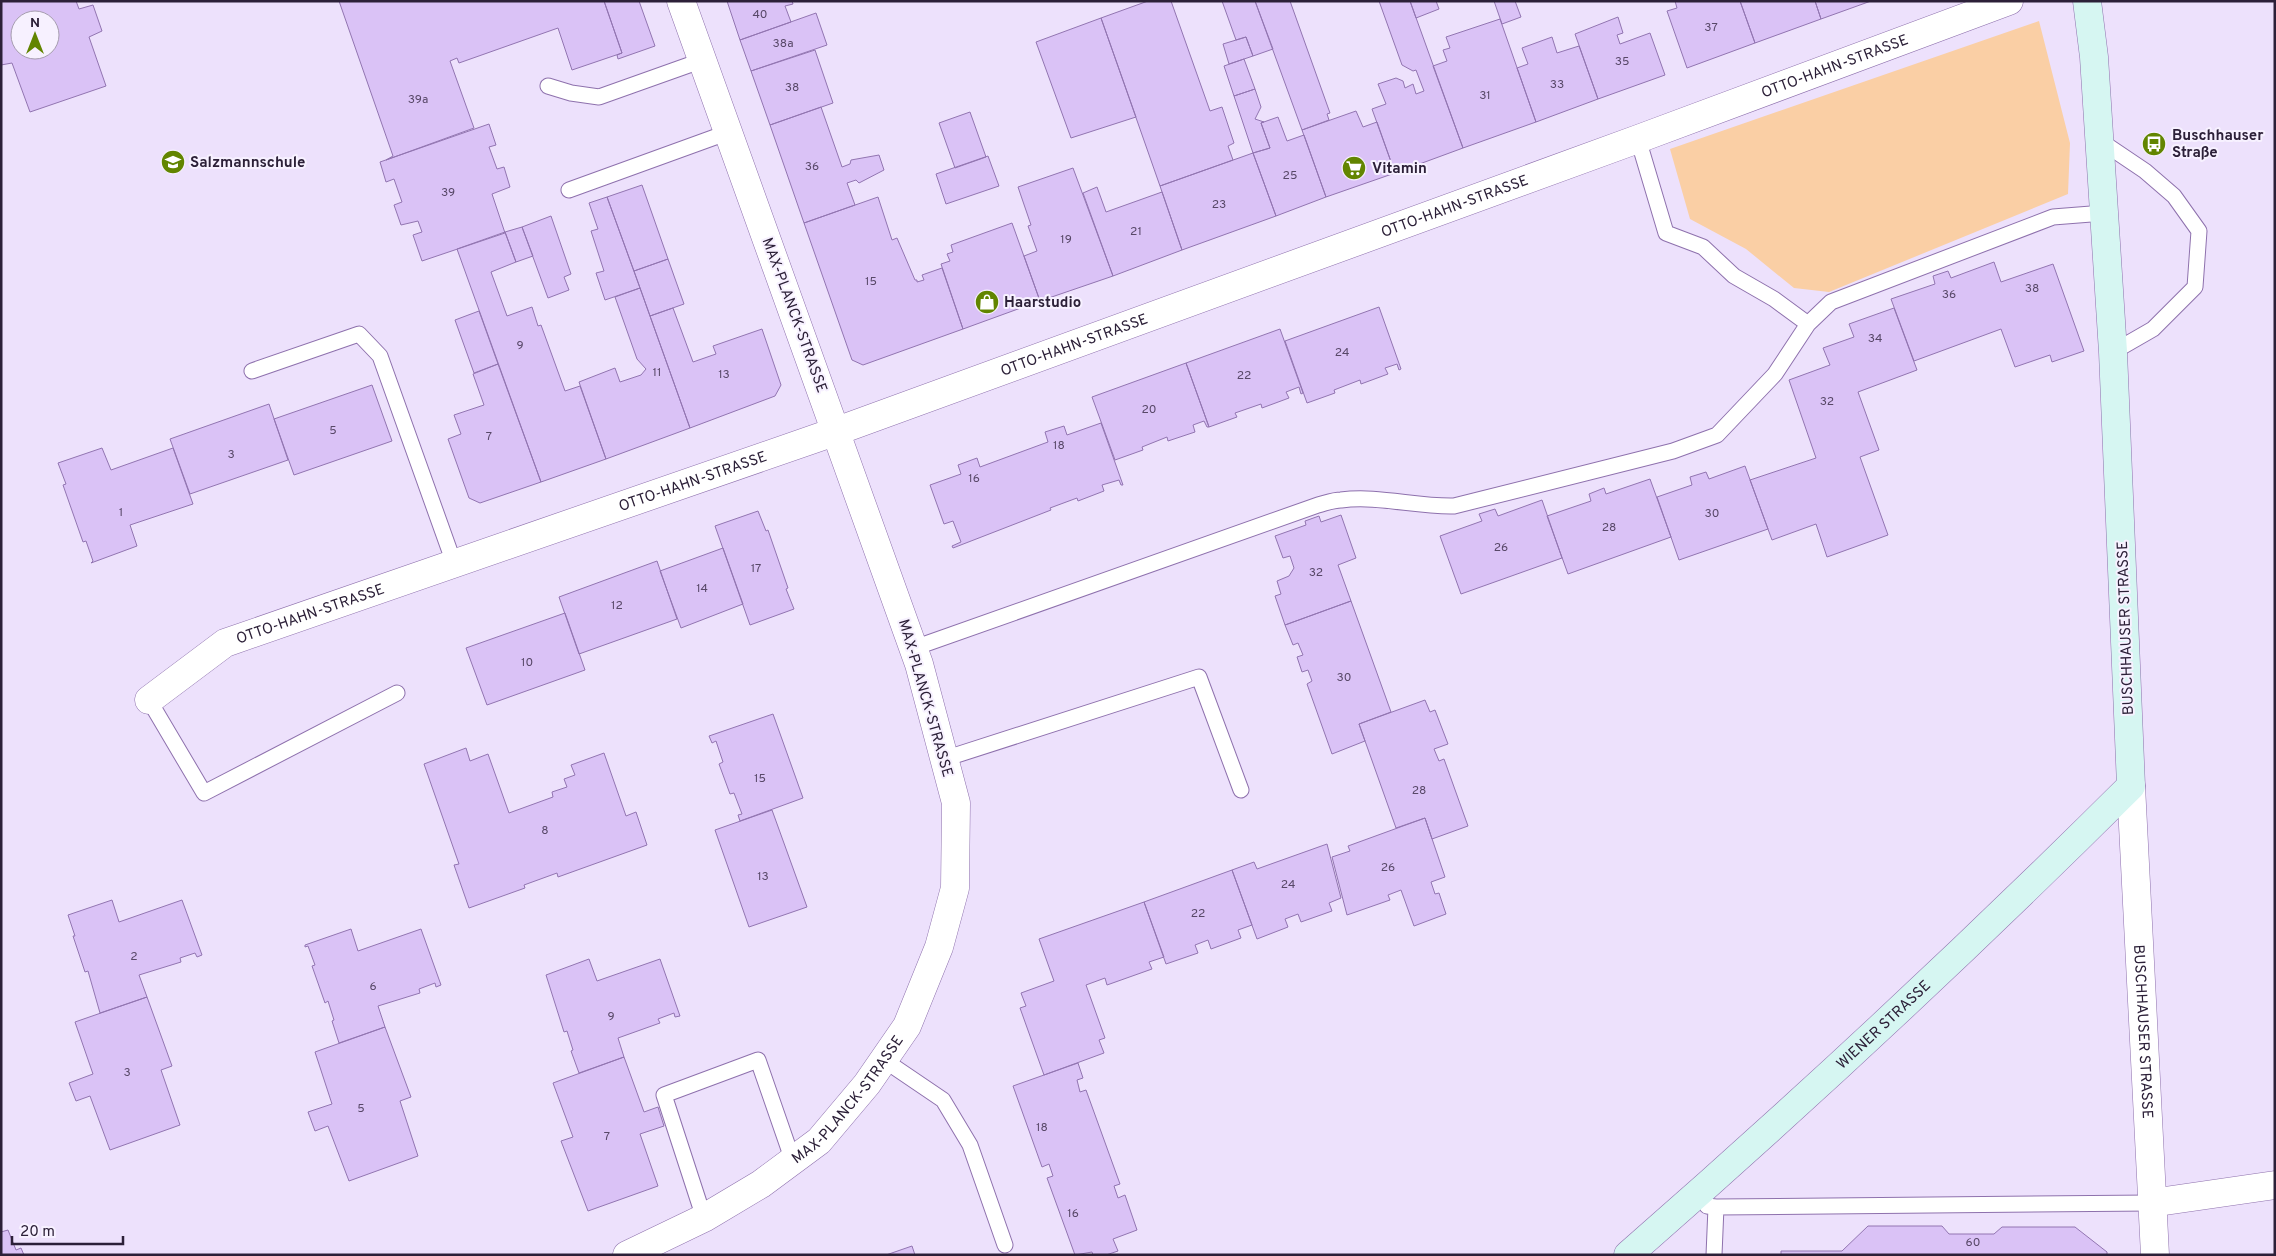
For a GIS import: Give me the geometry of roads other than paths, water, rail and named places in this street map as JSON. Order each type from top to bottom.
[{"type":"street","name":"MAX-PLANCK-STRASSE","points":[[627,1255],[704,1218],[761,1184],[819,1141],[867,1084],[907,1026],[939,947],[955,888],[956,803],[914,648],[682,1]]},
{"type":"street","name":"OTTO-HAHN-STRASSE","points":[[149,700],[225,643],[837,431],[1638,139],[2009,1]]},
{"type":"street","name":"BUSCHHAUSER STRASSE","points":[[2086,1],[2094,57],[2113,352],[2131,786],[2155,1255]]},
{"type":"street","name":"WIENER STRASSE","points":[[1628,1255],[1870,1037],[1998,917],[2131,786]]},
{"type":"street","points":[[2151,1203],[2275,1185]]},
{"type":"lane","points":[[548,86],[571,93],[599,97],[702,60]]},
{"type":"lane","points":[[569,190],[729,132]]},
{"type":"lane","points":[[1638,139],[1666,233],[1703,247],[1734,276],[1774,299],[1808,324]]},
{"type":"lane","points":[[2099,140],[2146,171],[2174,196],[2199,232],[2195,287],[2153,329],[2113,352]]},
{"type":"lane","points":[[914,648],[1318,505],[1341,500],[1454,506],[1673,451],[1717,435],[1775,374],[1808,324],[1832,302],[2053,217],[2104,214]]},
{"type":"lane","points":[[252,371],[360,334],[380,356],[454,563]]},
{"type":"lane","points":[[944,759],[1199,677],[1242,790]]},
{"type":"lane","points":[[149,700],[204,794],[397,693]]},
{"type":"lane","points":[[704,1218],[664,1095],[758,1060],[793,1161]]},
{"type":"lane","points":[[884,1060],[943,1100],[970,1145],[1005,1245]]},
{"type":"lane","points":[[1686,1204],[1716,1207],[2151,1203]]},
{"type":"lane","points":[[1714,1255],[1716,1207]]},
{"type":"place","name":"Buschhauser Straße","points":[[2154,144]]},
{"type":"place","name":"Salzmannschule","points":[[173,162]]},
{"type":"place","name":"Vitamin","points":[[1354,168]]},
{"type":"place","name":"Haarstudio","points":[[987,302]]}]
